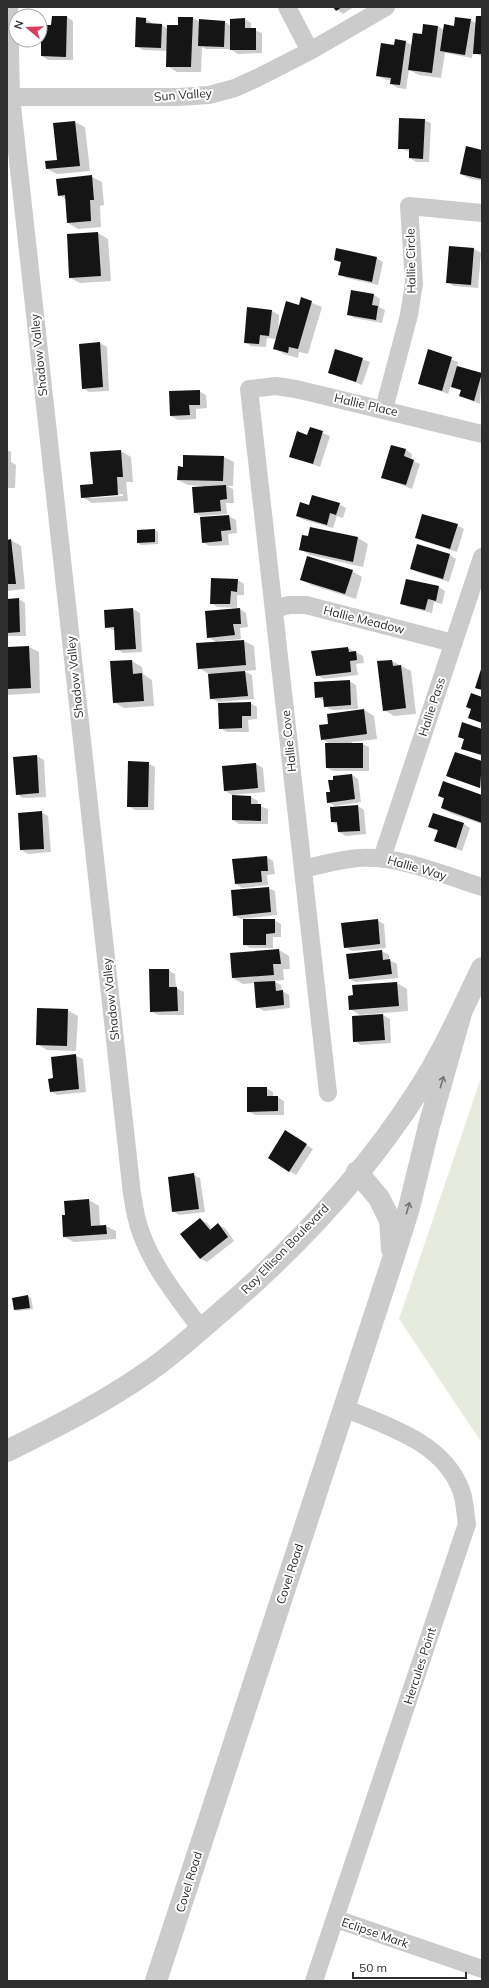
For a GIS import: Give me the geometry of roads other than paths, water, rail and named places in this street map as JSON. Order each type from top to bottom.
[{"type":"street","name":"Shadow Valley","points":[[9,7],[9,97],[132,1194],[140,1232],[150,1254],[162,1275],[201,1329]]},
{"type":"street","points":[[287,7],[310,51]]},
{"type":"street","name":"Sun Valley","points":[[9,97],[179,97],[209,95],[240,86],[310,51],[386,7]]},
{"type":"street","name":"Hallie Circle","points":[[384,409],[409,315],[414,284],[409,206],[482,213]]},
{"type":"street","name":"Hallie Place","points":[[249,390],[276,386],[290,388],[384,409],[482,434]]},
{"type":"street","name":"Hallie Cove","points":[[249,390],[328,1093]]},
{"type":"street","name":"Hallie Pass","points":[[382,858],[482,557]]},
{"type":"street","name":"Hallie Meadow","points":[[274,609],[289,605],[306,605],[454,643]]},
{"type":"street","name":"Hallie Way","points":[[303,869],[359,858],[382,858],[401,861],[482,887]]},
{"type":"street","name":"Ray Ellison Boulevard","points":[[7,1451],[64,1423],[149,1371],[252,1286],[308,1229],[390,1131],[417,1092],[437,1059],[482,968]]},
{"type":"street","points":[[393,1259],[409,1208],[461,1013]]},
{"type":"street","name":"Covel Road","points":[[156,1981],[393,1259],[390,1220],[379,1198],[357,1172]]},
{"type":"street","name":"Hercules Point","points":[[314,1981],[336,1920],[467,1524],[461,1491],[448,1468],[427,1446],[390,1427],[344,1408]]},
{"type":"street","name":"Eclipse Mark","points":[[336,1920],[482,1969]]}]
